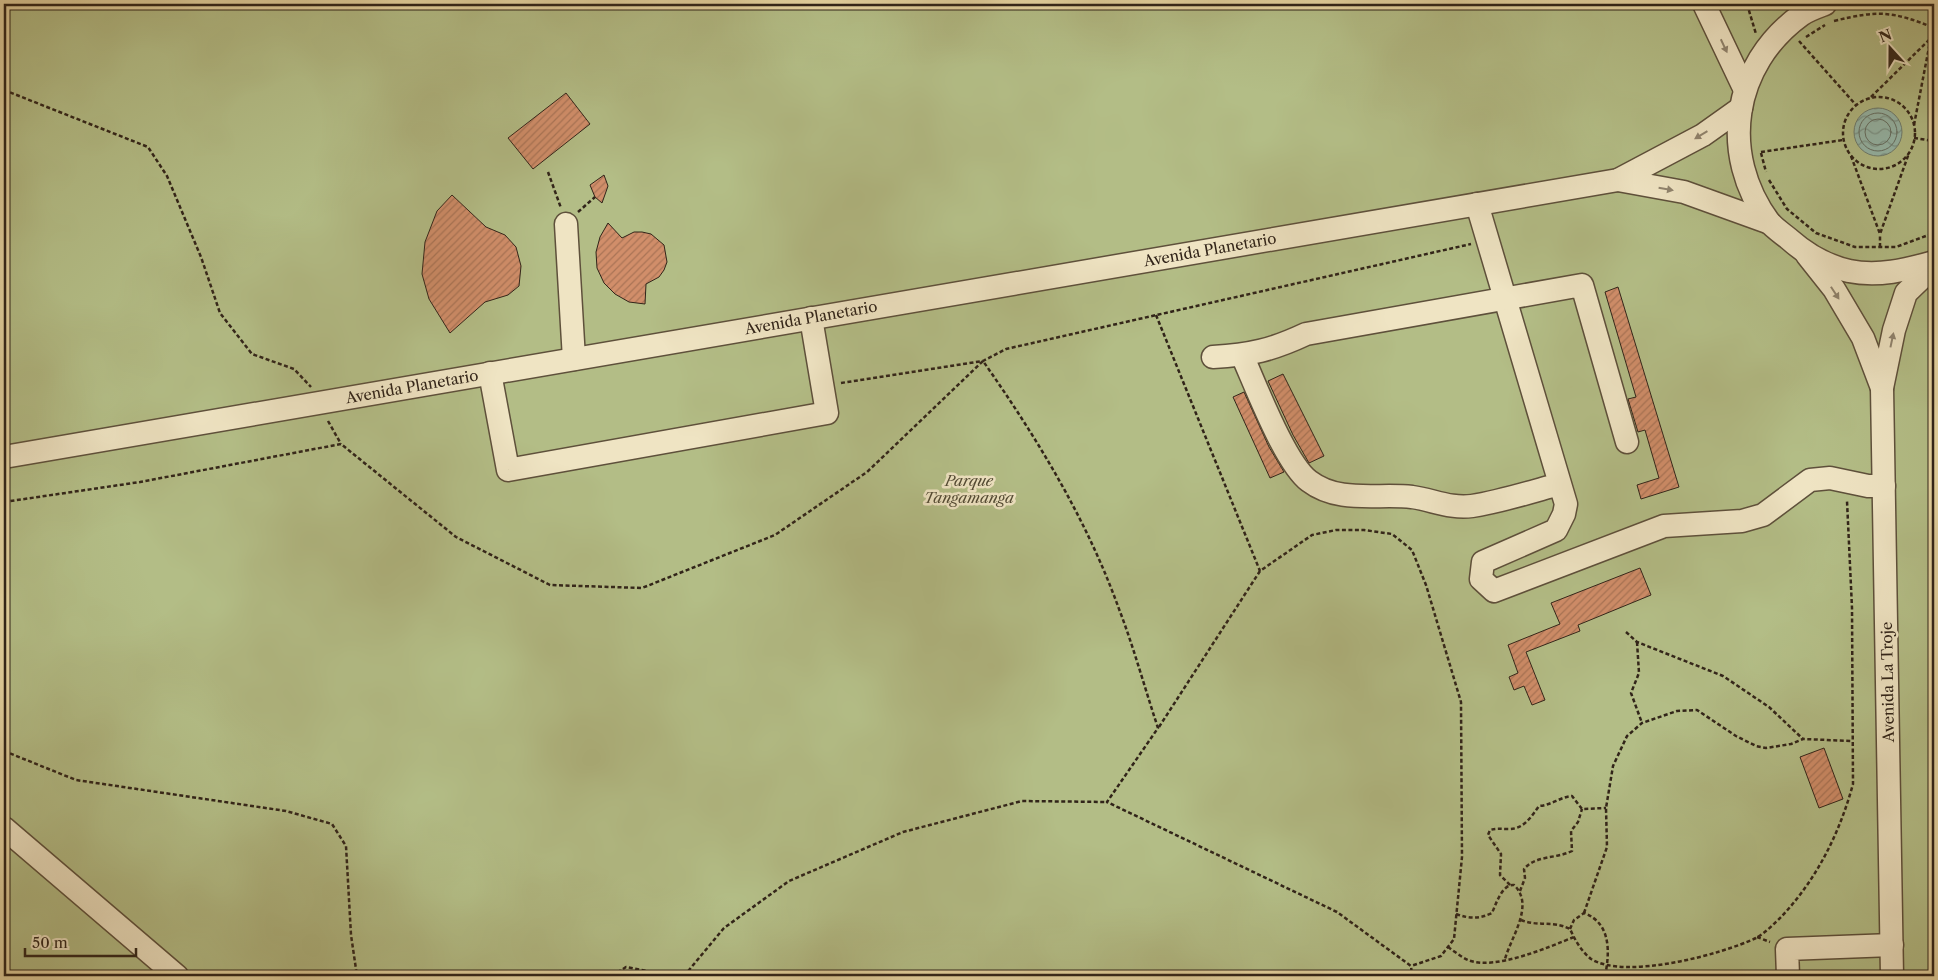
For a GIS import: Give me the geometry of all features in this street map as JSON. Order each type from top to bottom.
[{"type":"street","points":[[1704,4],[1743,98]]},
{"type":"street","points":[[1825,4],[1802,14],[1796,32],[1767,46],[1762,55],[1743,98],[1737,135],[1746,182],[1770,223],[1806,254],[1849,271],[1895,273],[1934,264]]},
{"type":"street","name":"Avenida Planetario","points":[[4,457],[1618,180],[1703,135],[1743,98]]},
{"type":"street","name":"Avenida Planetario","points":[[1618,180],[1684,192],[1770,223]]},
{"type":"street","points":[[1472,205],[1478,242],[1500,300],[1549,487],[1556,507],[1564,514]]},
{"type":"street","points":[[1472,205],[1500,300],[1566,504],[1564,514],[1556,530],[1482,562],[1481,579],[1494,591],[1664,526],[1742,520],[1763,515],[1810,480],[1830,478],[1884,486]]},
{"type":"street","points":[[566,224],[574,359]]},
{"type":"street","name":"Avenida La Troje","points":[[1806,254],[1834,289],[1862,338],[1882,388]]},
{"type":"street","name":"Avenida La Troje","points":[[1892,976],[1882,388],[1894,330],[1906,293],[1934,264]]},
{"type":"street","points":[[1213,357],[1242,355],[1276,348],[1306,334],[1582,285],[1627,442]]},
{"type":"street","points":[[490,373],[508,470],[827,413],[811,318]]},
{"type":"street","points":[[1242,355],[1294,466],[1309,481],[1330,494],[1359,497],[1411,497],[1454,507],[1471,506],[1549,487]]},
{"type":"street","points":[[4,828],[176,976]]},
{"type":"street","points":[[1788,976],[1787,949],[1892,945]]},
{"type":"path","points":[[1747,4],[1762,55]]},
{"type":"path","points":[[1856,105],[1796,32],[1867,13],[1904,15],[1934,28]]},
{"type":"path","points":[[1880,234],[1844,140],[1845,120],[1856,105],[1870,98],[1934,35]]},
{"type":"path","points":[[1880,247],[1880,234],[1914,138],[1914,127],[1930,41]]},
{"type":"path","points":[[4,90],[148,147],[167,176],[201,257],[220,313],[252,354],[294,369],[309,382],[318,403],[341,444],[456,537],[550,585],[642,588],[775,535],[866,472],[983,361],[1006,349],[1478,242]]},
{"type":"path","points":[[1870,98],[1882,97],[1898,103],[1910,115],[1914,127]]},
{"type":"path","points":[[1914,138],[1934,141]]},
{"type":"path","points":[[1761,152],[1844,140]]},
{"type":"path","points":[[1759,147],[1767,178],[1788,209],[1816,233],[1855,247],[1896,247],[1934,234]]},
{"type":"path","points":[[1850,153],[1863,165],[1885,168],[1904,158],[1911,149]]},
{"type":"path","points":[[548,172],[566,224],[595,197]]},
{"type":"path","points":[[1156,315],[1260,571]]},
{"type":"path","points":[[822,386],[983,361]]},
{"type":"path","points":[[983,361],[1029,427],[1082,523],[1119,608],[1158,728]]},
{"type":"path","points":[[4,502],[140,482],[341,444]]},
{"type":"path","points":[[1521,920],[1530,923],[1553,922],[1570,928],[1579,947],[1592,960],[1607,967],[1632,970],[1663,967],[1699,958],[1758,937],[1782,916],[1809,882],[1832,842],[1846,812],[1853,784],[1852,608],[1847,500],[1842,489],[1830,478]]},
{"type":"path","points":[[1107,802],[1158,728],[1260,571],[1312,535],[1336,530],[1364,530],[1392,534],[1412,550],[1426,585],[1461,702],[1462,857],[1454,939],[1440,956],[1411,966]]},
{"type":"path","points":[[1626,632],[1637,642],[1723,676],[1770,706],[1804,739]]},
{"type":"path","points":[[1637,642],[1639,673],[1631,692],[1642,723]]},
{"type":"path","points":[[1570,928],[1574,920],[1584,913],[1606,847],[1606,808],[1613,766],[1627,736],[1642,723],[1677,711],[1697,710],[1736,736],[1756,746],[1778,747],[1804,739],[1853,741]]},
{"type":"path","points":[[4,751],[76,780],[286,811],[332,824],[346,846],[351,935],[357,976]]},
{"type":"path","points":[[1520,891],[1500,875],[1501,854],[1488,836],[1490,830],[1523,826],[1539,806],[1551,805],[1564,797],[1572,796],[1582,810]]},
{"type":"path","points":[[684,976],[724,928],[789,881],[903,832],[1022,801],[1107,802],[1337,912],[1411,966],[1412,976]]},
{"type":"path","points":[[1582,810],[1606,808]]},
{"type":"path","points":[[1505,959],[1510,940],[1521,920],[1523,908],[1520,891],[1525,878],[1524,869],[1529,863],[1544,858],[1561,856],[1572,850],[1571,831],[1578,822],[1582,810]]},
{"type":"path","points":[[1456,914],[1468,918],[1482,918],[1492,913],[1499,897],[1510,884]]},
{"type":"path","points":[[1584,913],[1600,923],[1607,936],[1607,967],[1605,976]]},
{"type":"path","points":[[1448,947],[1468,960],[1480,963],[1539,953],[1574,937]]},
{"type":"path","points":[[612,976],[626,967],[672,976]]},
{"type":"green space","name":"Parque Tangamanga","points":[[4,4],[1934,4],[1934,976],[4,976]]},
{"type":"water","points":[[1878,108],[1887,110],[1895,115],[1900,123],[1902,132],[1900,141],[1895,149],[1887,154],[1878,156],[1869,154],[1861,149],[1856,141],[1854,132],[1856,123],[1861,115],[1869,110]]},
{"type":"building","points":[[566,93],[590,124],[533,169],[508,138]]},
{"type":"building","points":[[604,175],[608,186],[602,203],[595,197],[590,185]]},
{"type":"building","points":[[452,195],[486,227],[505,235],[516,247],[521,266],[519,286],[508,295],[485,302],[450,333],[429,299],[422,274],[425,242],[437,211]]},
{"type":"building","points":[[608,223],[622,238],[634,232],[642,232],[651,234],[664,245],[667,262],[659,277],[646,284],[645,304],[629,302],[615,294],[604,283],[597,268],[596,252],[600,237]]},
{"type":"building","points":[[1618,287],[1679,487],[1641,499],[1637,485],[1659,478],[1645,430],[1638,432],[1628,399],[1636,397],[1605,292]]},
{"type":"building","points":[[1283,374],[1324,456],[1309,463],[1293,435],[1268,381]]},
{"type":"building","points":[[1244,392],[1269,447],[1284,472],[1270,478],[1233,397]]},
{"type":"building","points":[[1640,568],[1651,595],[1578,625],[1580,631],[1526,652],[1545,700],[1532,705],[1524,686],[1514,690],[1509,677],[1518,673],[1508,645],[1560,624],[1551,603]]},
{"type":"building","points":[[1824,748],[1843,799],[1819,808],[1800,757]]}]
